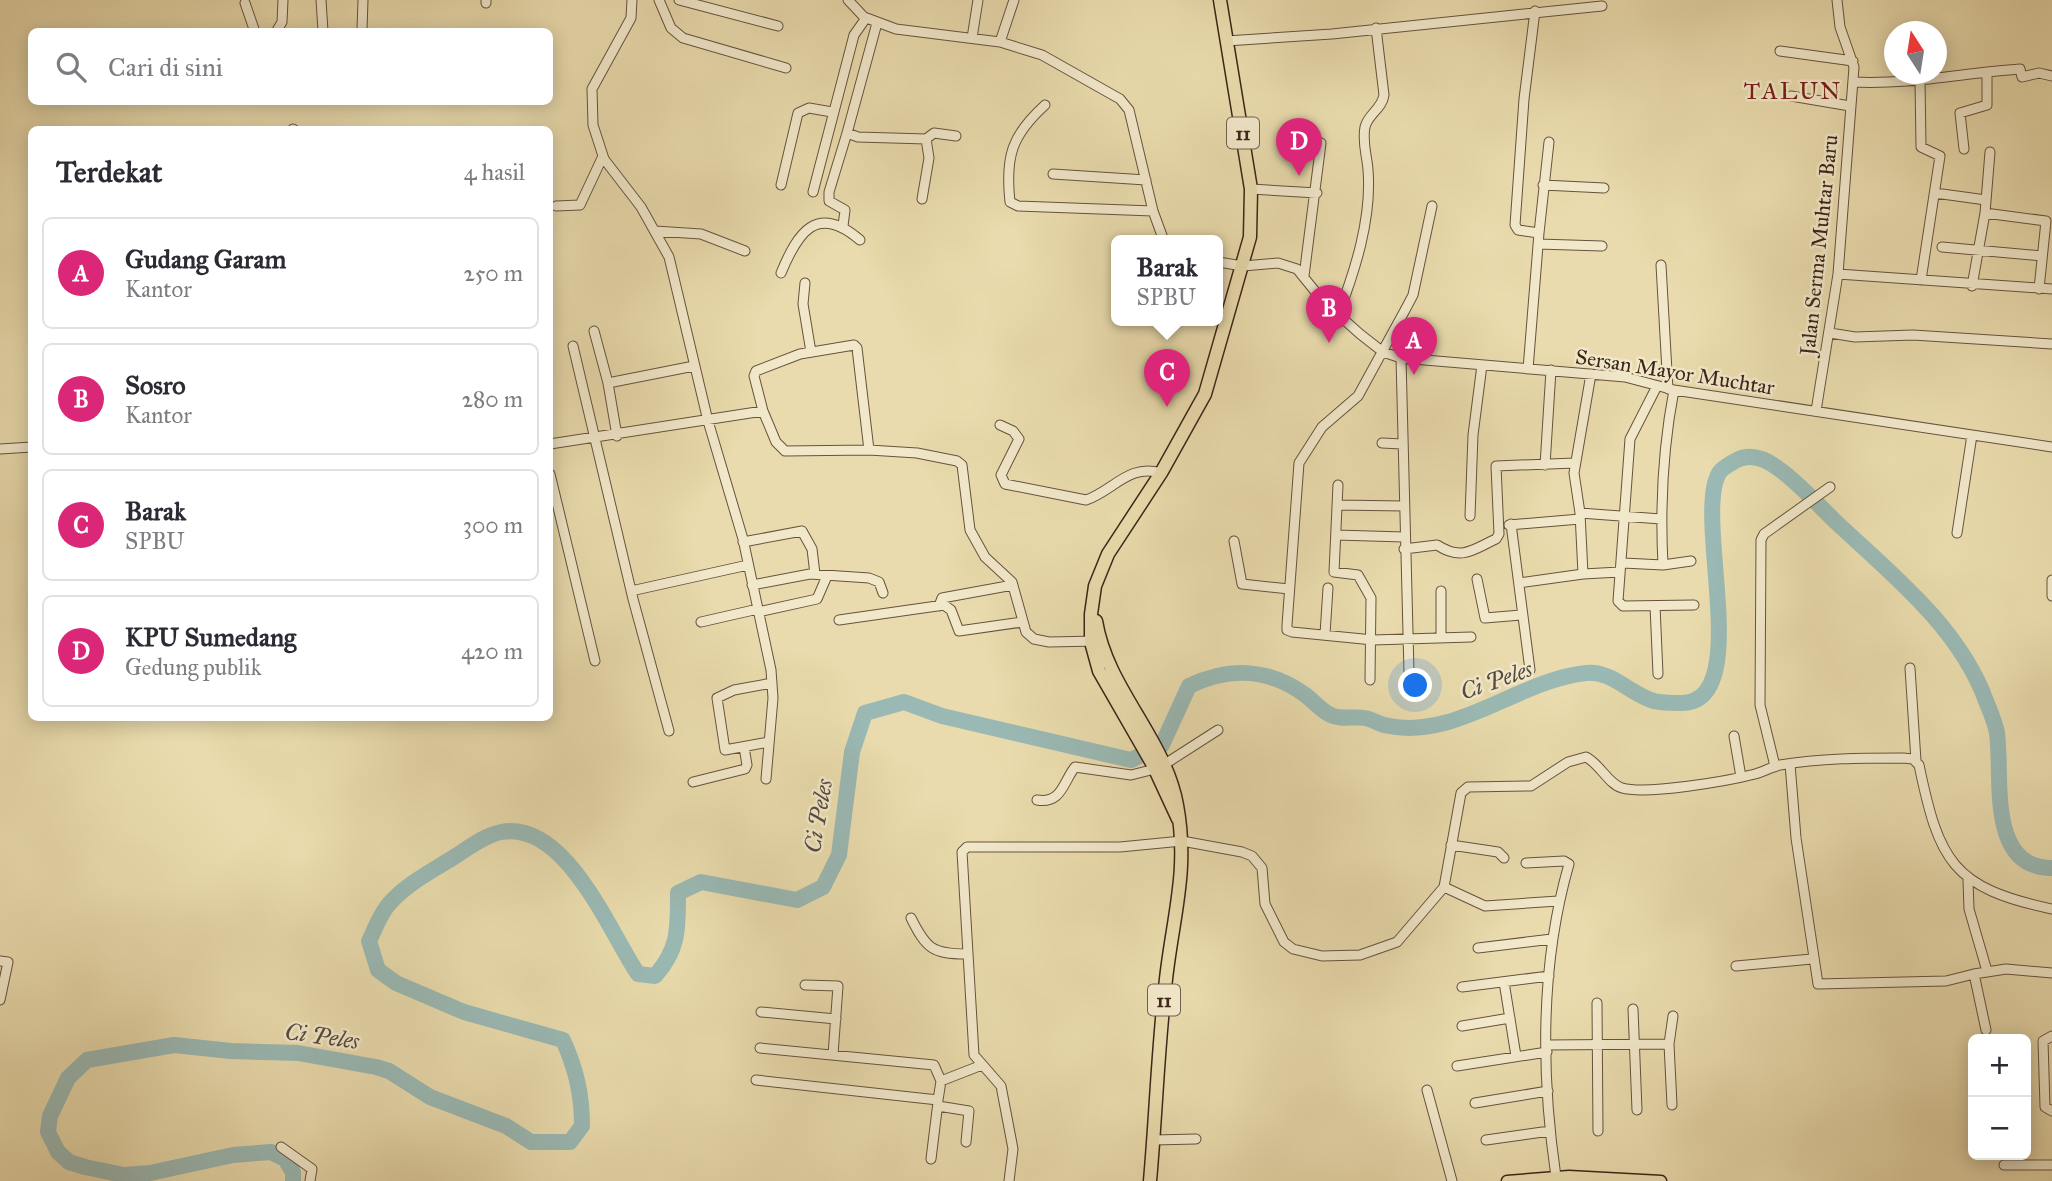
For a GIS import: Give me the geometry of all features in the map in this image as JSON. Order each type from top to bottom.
[{"type":"highway","name":"11","points":[[1150,1181],[1166,980],[1183,869],[1182,841],[1178,819],[1159,764],[1099,671],[1093,601],[1100,576],[1122,529],[1161,473],[1205,394],[1250,237],[1251,189],[1220,0]]},
{"type":"main road","points":[[1507,1181],[1556,1177],[1661,1181]]},
{"type":"street","points":[[278,28],[282,22],[283,0]]},
{"type":"street","points":[[321,0],[323,28]]},
{"type":"street","points":[[362,28],[363,0]]},
{"type":"street","points":[[632,0],[632,18],[592,89],[593,125],[603,156],[655,231],[668,257],[708,421],[743,542],[772,683],[766,779]]},
{"type":"street","points":[[659,0],[671,28],[684,38],[786,68]]},
{"type":"street","points":[[679,0],[778,26]]},
{"type":"street","points":[[848,0],[866,18],[896,29],[1000,42],[1042,55],[1120,99],[1129,110],[1153,211],[1162,235]]},
{"type":"street","points":[[972,38],[978,0]]},
{"type":"street","points":[[1000,42],[1014,0]]},
{"type":"street","name":"Jalan Serma Muhtar Baru","points":[[1816,411],[1838,274],[1853,82],[1853,61],[1840,27],[1837,0]]},
{"type":"street","points":[[245,3],[254,28]]},
{"type":"street","points":[[1226,41],[1602,6]]},
{"type":"street","points":[[1535,11],[1519,154],[1515,225],[1518,230],[1538,238],[1602,246]]},
{"type":"street","points":[[813,192],[854,35],[866,18]]},
{"type":"street","points":[[843,226],[845,210],[830,201],[828,192],[877,23]]},
{"type":"street","points":[[1338,315],[1356,263],[1363,224],[1368,169],[1363,145],[1366,124],[1383,103],[1376,28]]},
{"type":"street","points":[[1780,51],[1853,61]]},
{"type":"street","points":[[1947,75],[2020,69],[2022,77],[2039,73],[2052,76]]},
{"type":"street","points":[[1964,149],[1960,113],[1987,105],[1987,72]]},
{"type":"street","points":[[1853,82],[1884,81]]},
{"type":"street","points":[[1920,84],[1921,147],[1940,156],[1922,280]]},
{"type":"street","points":[[1791,96],[1850,106]]},
{"type":"street","points":[[1045,105],[1020,129],[1009,169],[1010,202],[1018,206],[1153,211]]},
{"type":"street","points":[[781,185],[798,113],[809,108],[832,112]]},
{"type":"street","points":[[847,133],[858,137],[926,139],[934,133],[956,135]]},
{"type":"street","points":[[922,199],[929,158],[926,139]]},
{"type":"street","points":[[1528,369],[1542,185],[1549,142]]},
{"type":"street","points":[[1223,263],[1243,266],[1288,265],[1304,276],[1317,193],[1321,143]]},
{"type":"street","points":[[1972,285],[1985,212],[1990,152]]},
{"type":"street","points":[[556,206],[580,205],[603,156]]},
{"type":"street","points":[[1053,174],[1146,180]]},
{"type":"street","points":[[1542,185],[1604,188]]},
{"type":"street","points":[[1251,189],[1317,193]]},
{"type":"street","points":[[1935,193],[1986,200]]},
{"type":"street","points":[[1432,206],[1413,295],[1358,396],[1322,427],[1303,452],[1297,477],[1287,630],[1373,640],[1471,637]]},
{"type":"street","points":[[1985,212],[2045,219],[2039,289]]},
{"type":"street","points":[[781,273],[802,232],[825,223],[843,226],[860,240]]},
{"type":"street","points":[[655,231],[701,234],[745,251]]},
{"type":"street","points":[[1942,247],[2042,256]]},
{"type":"street","points":[[1661,265],[1671,389],[1661,519],[1663,565]]},
{"type":"street","points":[[1838,274],[2052,289]]},
{"type":"street","name":"Sersan Mayor Muchtar","points":[[1304,276],[1338,315],[1383,352],[1401,358],[1625,377],[1671,389],[2052,447]]},
{"type":"street","points":[[805,283],[803,304],[811,352]]},
{"type":"street","points":[[594,331],[608,383],[617,436]]},
{"type":"street","points":[[1830,333],[1855,337],[1913,335],[2052,344]]},
{"type":"street","points":[[869,450],[858,348],[847,344],[811,352],[767,364],[754,372],[762,411],[771,433],[785,451],[869,450],[917,453],[961,463],[970,530],[985,556],[1013,584],[1022,622],[1030,637],[1039,640],[1096,641]]},
{"type":"street","points":[[573,346],[631,591],[669,731]]},
{"type":"street","points":[[1401,358],[1406,637],[1409,672]]},
{"type":"street","points":[[1469,516],[1473,435],[1482,365]]},
{"type":"street","points":[[608,383],[694,366]]},
{"type":"street","points":[[1545,465],[1551,370]]},
{"type":"street","points":[[1583,575],[1575,463],[1591,374]]},
{"type":"street","points":[[1657,386],[1630,439],[1618,604],[1694,605]]},
{"type":"street","points":[[553,444],[617,436],[762,411]]},
{"type":"street","points":[[1000,425],[1013,431],[1018,439],[1001,475],[1005,484],[1086,500],[1135,473],[1145,470],[1161,473]]},
{"type":"street","points":[[1956,533],[1972,435]]},
{"type":"street","points":[[1382,443],[1402,444]]},
{"type":"street","points":[[0,449],[28,447]]},
{"type":"street","points":[[1499,534],[1496,466],[1575,463]]},
{"type":"street","points":[[1338,485],[1334,572],[1358,575],[1371,598],[1373,640],[1370,680]]},
{"type":"street","points":[[553,486],[595,661]]},
{"type":"street","points":[[1775,766],[1760,705],[1761,540],[1765,534],[1830,487]]},
{"type":"street","points":[[1337,505],[1404,506]]},
{"type":"street","points":[[1404,549],[1437,545],[1447,553],[1464,554],[1511,524],[1580,516],[1661,519]]},
{"type":"street","points":[[1511,524],[1530,670]]},
{"type":"street","points":[[743,542],[802,531],[808,537],[812,549],[815,573]]},
{"type":"street","points":[[1336,535],[1404,537]]},
{"type":"street","points":[[1234,541],[1242,584],[1289,589]]},
{"type":"street","points":[[1520,583],[1621,567],[1691,561]]},
{"type":"street","points":[[631,591],[748,565]]},
{"type":"street","points":[[752,585],[815,573],[869,578],[879,582],[883,593]]},
{"type":"street","points":[[701,622],[817,599],[827,576]]},
{"type":"street","points":[[1476,579],[1485,618],[1521,615]]},
{"type":"street","points":[[2052,580],[2052,596]]},
{"type":"street","points":[[939,606],[942,598],[947,596],[1013,584]]},
{"type":"street","points":[[1325,634],[1328,588]]},
{"type":"street","points":[[1441,591],[1441,636]]},
{"type":"street","points":[[839,620],[939,606],[948,607],[956,627],[963,632],[1022,622]]},
{"type":"street","points":[[1655,606],[1657,674]]},
{"type":"street","points":[[1910,668],[1916,761],[1936,832],[1952,862],[1968,880],[2015,902],[2052,909]]},
{"type":"street","points":[[769,743],[724,749],[718,696],[772,683]]},
{"type":"street","points":[[1037,800],[1049,802],[1058,795],[1075,766],[1132,775],[1159,764],[1218,730]]},
{"type":"street","points":[[1734,736],[1741,777]]},
{"type":"street","points":[[694,782],[745,769],[747,765],[744,747]]},
{"type":"street","points":[[1009,1181],[1013,1149],[1001,1086],[974,1055],[966,954],[962,852],[965,848],[1120,847],[1182,841],[1252,856],[1262,868],[1265,904],[1277,933],[1293,949],[1322,956],[1360,955],[1397,942],[1444,887],[1464,789],[1531,786],[1577,758],[1586,757],[1594,761],[1615,785],[1625,789],[1654,789],[1741,777],[1790,764],[1865,758],[1916,761]]},
{"type":"street","points":[[1790,764],[1812,959],[1821,986],[1945,981],[2006,969],[2052,973]]},
{"type":"street","points":[[1451,845],[1498,852],[1504,858]]},
{"type":"street","points":[[1526,863],[1566,861],[1569,864],[1558,901],[1549,976],[1548,1091],[1556,1177]]},
{"type":"street","points":[[1968,880],[1969,909],[1987,971]]},
{"type":"street","points":[[1444,887],[1485,906],[1558,901]]},
{"type":"street","points":[[911,918],[928,946],[943,954],[966,954]]},
{"type":"street","points":[[1478,948],[1552,939]]},
{"type":"street","points":[[1736,966],[1812,959]]},
{"type":"street","points":[[0,961],[8,962],[0,1000]]},
{"type":"street","points":[[1974,974],[1986,1030]]},
{"type":"street","points":[[1462,987],[1549,976]]},
{"type":"street","points":[[1504,982],[1516,1056]]},
{"type":"street","points":[[805,985],[838,986],[833,1055]]},
{"type":"street","points":[[1597,1003],[1598,1131]]},
{"type":"street","points":[[1633,1009],[1637,1110]]},
{"type":"street","points":[[761,1012],[835,1019]]},
{"type":"street","points":[[1672,1105],[1668,1044],[1673,1016]]},
{"type":"street","points":[[1462,1026],[1510,1018]]},
{"type":"street","points":[[2052,1037],[2043,1041],[2042,1062],[2045,1107],[2052,1111]]},
{"type":"street","points":[[1457,1066],[1547,1049],[1597,1043],[1668,1044]]},
{"type":"street","points":[[760,1048],[934,1065],[941,1081],[931,1159]]},
{"type":"street","points":[[941,1081],[982,1065]]},
{"type":"street","points":[[756,1080],[938,1103],[969,1111],[966,1142]]},
{"type":"street","points":[[1427,1090],[1452,1181]]},
{"type":"street","points":[[1475,1103],[1548,1091]]},
{"type":"street","points":[[1486,1140],[1550,1131]]},
{"type":"street","points":[[1154,1140],[1196,1139]]},
{"type":"street","points":[[281,1147],[312,1169],[310,1181]]},
{"type":"street","points":[[2004,1165],[2052,1165]]},
{"type":"waterway","name":"Ci Peles","points":[[293,1181],[293,1172],[285,1159],[271,1152],[233,1155],[150,1173],[124,1175],[85,1167],[69,1162],[58,1152],[48,1132],[50,1116],[68,1078],[87,1060],[174,1045],[231,1051],[298,1053],[376,1067],[389,1071],[430,1097],[506,1126],[531,1142],[570,1142],[582,1126],[582,1114],[577,1082],[563,1040],[464,1012],[396,983],[378,970],[369,941],[386,908],[411,884],[476,843],[501,832],[524,833],[546,843],[566,861],[583,883],[638,974],[655,976],[669,957],[676,938],[678,893],[701,882],[797,900],[823,887],[839,855],[852,752],[865,713],[904,702],[942,716],[1131,760],[1162,745],[1189,686],[1233,673],[1276,679],[1290,685],[1324,711],[1335,716],[1365,718],[1384,725],[1410,728],[1461,718],[1536,686],[1586,673],[1604,675],[1654,701],[1681,703],[1703,695],[1715,673],[1719,642],[1713,496],[1720,471],[1746,457],[1769,462],[1794,481],[1902,583],[1960,650],[1974,675],[1996,729],[2002,816],[2007,836],[2016,853],[2031,864],[2052,868]]},
{"type":"place","name":"KPU Sumedang","points":[[1299,176]]},
{"type":"place","name":"Sosro","points":[[1329,343]]},
{"type":"place","name":"Gudang Garam","points":[[1414,375]]},
{"type":"place","name":"Barak","points":[[1167,407]]},
{"type":"district","name":"TALUN","points":[[1793,91]]}]
